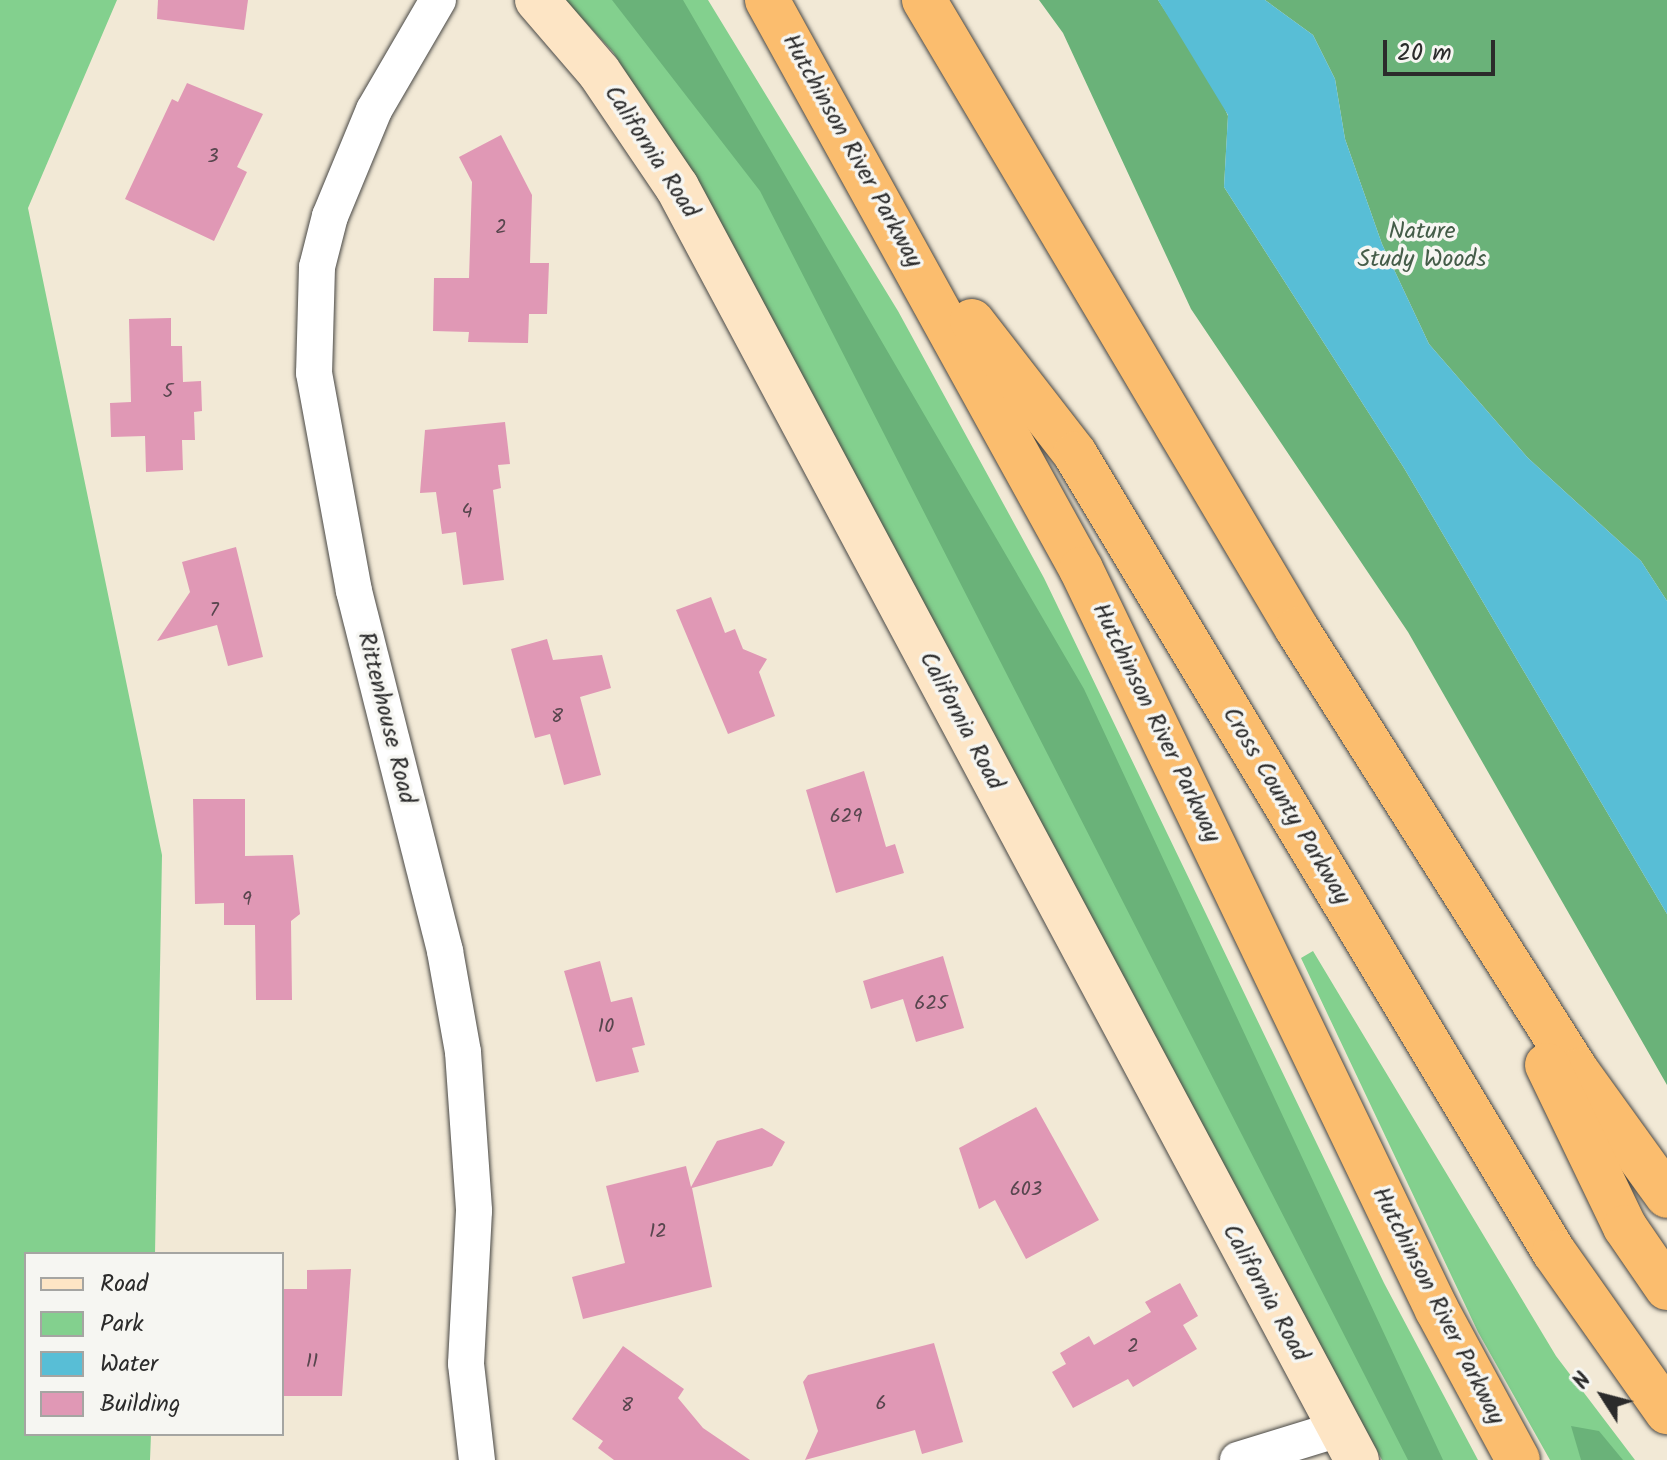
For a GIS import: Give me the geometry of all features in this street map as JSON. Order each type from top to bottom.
[{"type":"highway","name":"Hutchinson River Parkway","points":[[767,0],[887,211],[1109,624],[1437,1310],[1518,1460]]},
{"type":"highway","points":[[924,0],[1469,905],[1667,1196]]},
{"type":"highway","name":"Cross County Parkway","points":[[887,211],[1075,454],[1546,1240],[1667,1412]]},
{"type":"highway","points":[[1469,905],[1625,1227],[1667,1288]]},
{"type":"main road","name":"California Road","points":[[537,0],[599,72],[677,187],[1348,1445]]},
{"type":"street","name":"Rittenhouse Road","points":[[438,0],[374,110],[330,216],[317,267],[314,373],[354,591],[445,951],[463,1052],[474,1211],[466,1364],[477,1460]]},
{"type":"street","points":[[1238,1460],[1348,1445]]},
{"type":"green space","points":[[0,0],[117,0],[28,208],[162,855],[155,1252],[24,1252],[24,1436],[151,1436],[150,1460],[0,1460]]},
{"type":"green space","points":[[565,0],[708,0],[898,311],[1044,578],[1384,1283],[1478,1460],[1382,1460],[688,170],[613,52]]},
{"type":"green space","points":[[612,0],[683,0],[1084,689],[1443,1460],[1408,1460],[760,191]]},
{"type":"green space","points":[[1039,0],[1158,0],[1216,88],[1228,116],[1224,187],[1404,468],[1667,914],[1667,1085],[1408,632],[1191,309],[1063,33]]},
{"type":"green space","name":"Nature Study Woods","points":[[1265,0],[1667,0],[1667,601],[1641,561],[1528,458],[1429,344],[1382,244],[1345,139],[1335,79],[1313,35]]},
{"type":"green space","points":[[1313,951],[1556,1356],[1635,1460],[1550,1460],[1478,1332],[1301,958]]},
{"type":"green space","points":[[1571,1426],[1599,1431],[1623,1460],[1581,1460]]},
{"type":"water","points":[[1158,0],[1265,0],[1313,35],[1335,79],[1345,139],[1382,244],[1429,344],[1528,458],[1641,561],[1667,601],[1667,914],[1404,468],[1224,187],[1228,115]]},
{"type":"building","points":[[158,0],[248,0],[244,30],[157,19]]},
{"type":"building","points":[[187,83],[263,114],[237,167],[247,172],[214,241],[125,199],[172,99],[178,102]]},
{"type":"building","points":[[501,135],[532,195],[530,263],[549,263],[547,314],[529,314],[528,343],[468,342],[469,332],[433,331],[434,278],[469,278],[472,182],[459,157]]},
{"type":"building","points":[[171,318],[171,346],[182,346],[183,382],[201,381],[202,411],[194,412],[195,440],[182,440],[183,470],[146,472],[145,436],[111,437],[110,403],[131,402],[129,319]]},
{"type":"building","points":[[505,422],[510,464],[498,465],[501,488],[493,490],[504,580],[463,585],[456,532],[442,534],[436,492],[420,493],[425,430]]},
{"type":"building","points":[[236,547],[263,657],[228,666],[217,625],[157,641],[190,592],[182,562]]},
{"type":"building","points":[[711,597],[725,633],[735,629],[743,649],[767,659],[759,672],[775,716],[728,734],[676,610]]},
{"type":"building","points":[[547,639],[553,660],[602,655],[611,688],[580,697],[601,775],[564,785],[550,734],[535,738],[511,649]]},
{"type":"building","points":[[864,771],[886,847],[895,844],[904,873],[836,893],[806,790]]},
{"type":"building","points":[[193,799],[245,799],[245,856],[293,855],[300,914],[291,921],[292,1000],[256,1000],[255,925],[224,925],[224,903],[195,904]]},
{"type":"building","points":[[943,956],[964,1028],[916,1042],[903,999],[871,1009],[863,981]]},
{"type":"building","points":[[600,961],[611,1002],[632,997],[645,1045],[632,1048],[639,1072],[596,1082],[564,971]]},
{"type":"building","points":[[1036,1107],[1099,1220],[1026,1259],[995,1200],[979,1209],[959,1148]]},
{"type":"building","points":[[762,1128],[785,1142],[772,1166],[692,1188],[712,1287],[583,1319],[572,1277],[625,1263],[606,1186],[686,1166],[691,1187],[717,1141]]},
{"type":"building","points":[[351,1269],[342,1396],[284,1396],[284,1289],[307,1289],[307,1270]]},
{"type":"building","points":[[1180,1283],[1198,1316],[1183,1325],[1197,1349],[1133,1387],[1128,1379],[1073,1408],[1052,1372],[1066,1364],[1060,1353],[1089,1336],[1094,1345],[1151,1312],[1145,1302]]},
{"type":"building","points":[[934,1343],[963,1442],[922,1454],[915,1430],[805,1460],[818,1431],[803,1382],[808,1375]]},
{"type":"building","points":[[623,1346],[684,1389],[678,1398],[703,1428],[750,1460],[614,1460],[598,1448],[603,1441],[572,1419]]}]
